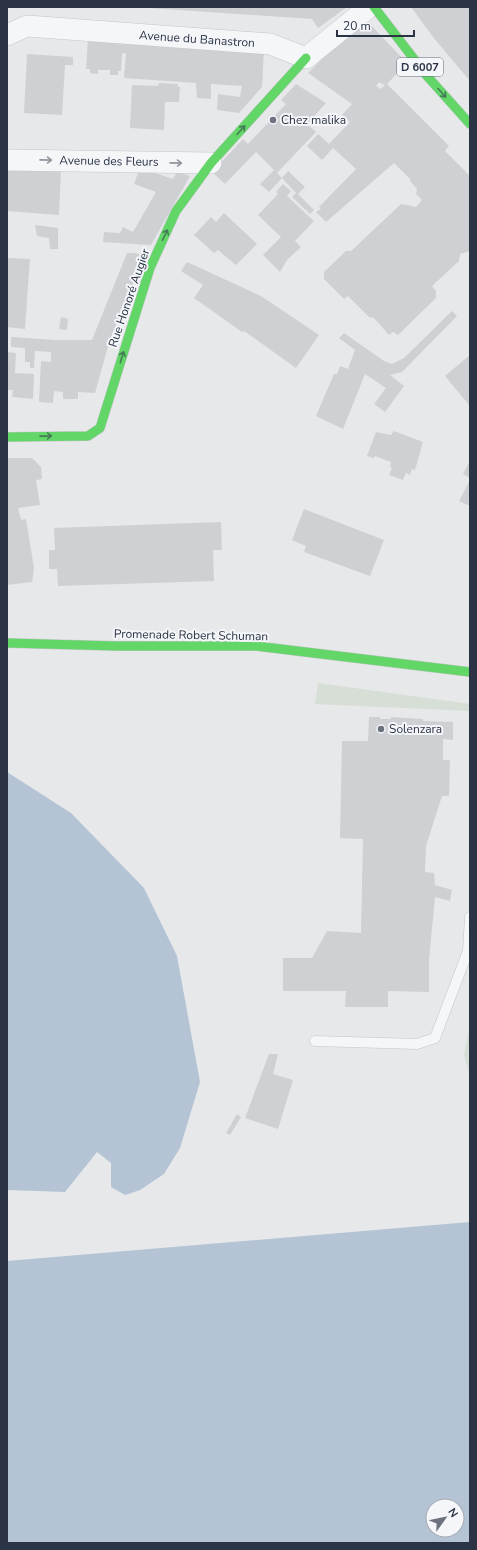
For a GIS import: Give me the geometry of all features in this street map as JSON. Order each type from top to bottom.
[{"type":"main road","name":"D 6007","points":[[374,7],[427,76],[470,124]]},
{"type":"main road","name":"Rue Honoré Augier","points":[[7,437],[88,436],[100,428],[150,268],[176,210],[211,163],[306,58]]},
{"type":"main road","name":"Promenade Robert Schuman","points":[[7,643],[117,646],[256,646],[470,672]]},
{"type":"street","points":[[306,58],[369,7]]},
{"type":"street","name":"Avenue du Banastron","points":[[7,36],[27,26],[270,44],[306,58]]},
{"type":"street","name":"Avenue des Fleurs","points":[[7,160],[211,163]]},
{"type":"lane","points":[[315,1041],[417,1044],[435,1038],[468,951],[470,916]]},
{"type":"shaded area","points":[[318,683],[470,704],[470,711],[315,704]]},
{"type":"shaded area","points":[[470,1026],[470,1076],[464,1055]]},
{"type":"water","points":[[7,772],[71,813],[144,888],[177,956],[200,1082],[180,1148],[164,1174],[140,1190],[125,1195],[111,1187],[111,1163],[97,1152],[65,1192],[7,1190]]},
{"type":"water","points":[[470,1222],[470,1543],[7,1543],[7,1261]]},
{"type":"building","points":[[148,7],[347,7],[318,28],[312,19]]},
{"type":"building","points":[[411,7],[470,7],[470,81],[433,37]]},
{"type":"building","points":[[366,20],[407,63],[387,84],[449,146],[445,151],[470,176],[470,251],[460,254],[459,261],[432,286],[436,291],[436,298],[398,335],[393,332],[389,335],[374,318],[369,317],[348,296],[344,299],[324,279],[324,272],[346,251],[351,251],[401,204],[416,207],[422,200],[416,194],[417,189],[410,181],[411,180],[394,163],[326,222],[316,212],[321,209],[319,207],[356,169],[333,148],[322,160],[307,146],[318,134],[329,144],[350,122],[342,115],[352,104],[308,73],[330,51]],"holes":[[[379,82],[385,85],[381,89],[376,86]]]},
{"type":"building","points":[[88,38],[264,50],[262,87],[239,113],[217,110],[218,94],[240,97],[242,86],[211,84],[211,99],[197,98],[196,83],[124,78],[126,54],[122,53],[121,71],[118,71],[118,75],[110,75],[110,70],[98,70],[98,74],[90,73],[90,69],[86,69]]},
{"type":"building","points":[[27,54],[73,57],[73,65],[65,65],[62,115],[24,113]]},
{"type":"building","points":[[159,83],[178,84],[178,87],[180,87],[179,102],[165,102],[164,130],[130,128],[132,85],[158,86]]},
{"type":"building","points":[[296,84],[326,103],[307,124],[316,132],[277,173],[282,178],[269,192],[260,184],[274,170],[256,152],[225,184],[212,172],[243,139],[248,144],[286,104],[281,100]]},
{"type":"building","points":[[7,164],[61,169],[59,215],[7,211]]},
{"type":"building","points":[[140,168],[173,179],[177,172],[190,176],[151,245],[103,242],[104,232],[120,233],[123,227],[133,232],[156,192],[134,184]]},
{"type":"building","points":[[288,171],[305,187],[298,194],[314,210],[310,214],[292,197],[296,193],[282,178]]},
{"type":"building","points":[[283,184],[291,191],[287,196],[314,221],[295,241],[301,247],[287,260],[280,272],[263,255],[281,237],[258,215],[278,194],[276,192]]},
{"type":"building","points":[[224,213],[257,244],[236,265],[218,250],[214,253],[194,235],[211,217],[216,222]]},
{"type":"building","points":[[35,225],[58,228],[58,249],[50,249],[49,238],[37,236]]},
{"type":"building","points":[[127,253],[136,253],[145,256],[110,339],[95,393],[78,392],[78,399],[63,399],[63,392],[54,391],[53,403],[39,402],[41,361],[51,362],[51,352],[35,351],[34,368],[30,368],[30,362],[25,362],[25,348],[11,347],[11,337],[55,340],[92,340]]},
{"type":"building","points":[[7,258],[30,259],[25,329],[7,327]]},
{"type":"building","points":[[187,262],[261,296],[319,335],[296,368],[194,298],[203,285],[181,271]]},
{"type":"building","points":[[452,311],[457,316],[402,372],[390,375],[404,386],[385,412],[374,404],[386,388],[365,374],[343,429],[316,416],[334,374],[337,374],[340,366],[348,369],[355,350],[339,338],[344,333],[384,361],[392,364],[404,358]]},
{"type":"building","points":[[61,317],[68,319],[67,330],[59,329]]},
{"type":"building","points":[[7,352],[16,353],[15,373],[34,374],[33,399],[12,397],[13,390],[7,390]]},
{"type":"building","points":[[470,355],[470,405],[469,405],[445,376]]},
{"type":"building","points":[[394,431],[423,442],[415,470],[412,469],[410,475],[406,473],[403,480],[389,475],[392,468],[390,467],[391,462],[375,456],[374,458],[367,456],[376,432],[391,435]]},
{"type":"building","points":[[7,458],[32,458],[41,467],[42,479],[36,480],[40,505],[18,508],[21,520],[26,519],[34,568],[32,582],[7,585]]},
{"type":"building","points":[[470,461],[470,478],[463,474]]},
{"type":"building","points":[[470,480],[470,506],[459,501]]},
{"type":"building","points":[[304,509],[384,540],[370,576],[304,552],[306,546],[292,540]]},
{"type":"building","points":[[221,522],[222,550],[213,550],[214,581],[58,586],[57,569],[49,569],[49,550],[55,550],[54,528]]},
{"type":"building","points":[[369,717],[380,717],[380,719],[391,719],[391,717],[423,719],[423,721],[453,722],[453,740],[443,739],[443,760],[450,760],[449,796],[442,796],[426,846],[425,872],[434,873],[435,885],[452,890],[450,901],[435,897],[429,960],[429,992],[388,991],[388,1007],[345,1007],[346,991],[283,991],[283,958],[312,958],[327,931],[361,933],[363,839],[340,838],[342,741],[368,741]]},
{"type":"building","points":[[269,1054],[278,1054],[273,1074],[293,1080],[278,1129],[245,1118]]},
{"type":"building","points":[[237,1114],[241,1117],[230,1135],[226,1133]]},
{"type":"traffic: fast","points":[[374,7],[427,76],[470,124]]},
{"type":"traffic: fast","points":[[7,437],[88,436],[100,428],[150,268],[176,211],[211,163],[306,58]]},
{"type":"traffic: fast","points":[[7,643],[117,646],[256,646],[470,672]]},
{"type":"place","name":"Chez malika","points":[[273,120]]},
{"type":"place","name":"Solenzara","points":[[381,729]]}]
